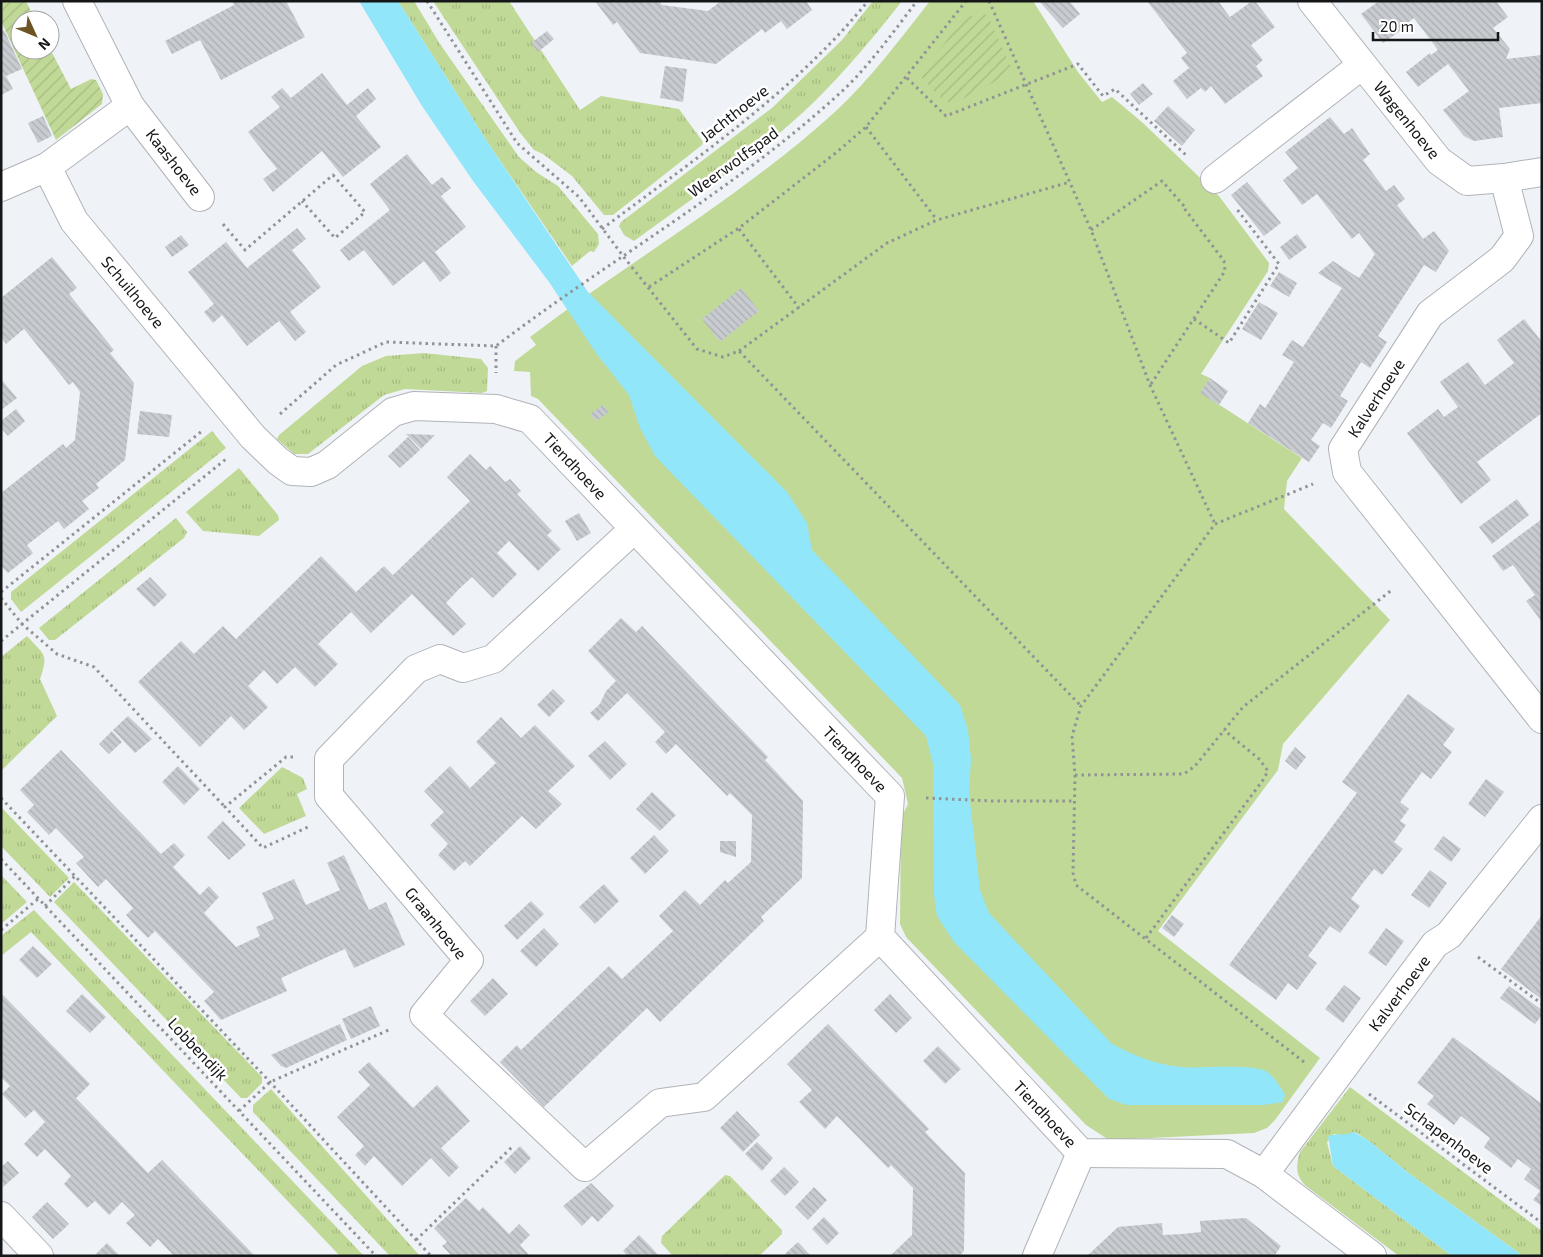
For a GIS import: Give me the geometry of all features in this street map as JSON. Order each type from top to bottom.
[{"type":"street","name":"Kaashoeve","points":[[77,1],[130,106],[200,197]]},
{"type":"street","name":"Wagenhoeve","points":[[1312,1],[1438,161],[1467,181],[1542,172]]},
{"type":"street","name":"Wagenhoeve","points":[[1215,179],[1362,65]]},
{"type":"street","points":[[1,187],[47,167],[130,106]]},
{"type":"street","name":"Schuilhoeve","points":[[47,167],[74,220],[254,437]]},
{"type":"street","name":"Kalverhoeve","points":[[1347,472],[1343,449],[1430,314],[1502,260],[1519,236],[1504,178]]},
{"type":"street","name":"Tiendhoeve","points":[[254,437],[278,461],[292,471],[310,472],[327,465],[393,412],[414,406],[496,410],[530,419],[890,796],[880,937],[1081,1152],[1227,1154],[1264,1174],[1372,1256]]},
{"type":"street","points":[[1347,472],[1542,719]]},
{"type":"street","points":[[329,759],[416,669],[440,659],[463,668],[493,659],[634,529]]},
{"type":"street","name":"Graanhoeve","points":[[329,759],[329,796],[469,960],[424,1015]]},
{"type":"street","name":"Kalverhoeve","points":[[1264,1174],[1435,944],[1449,935],[1542,819]]},
{"type":"street","points":[[424,1015],[585,1168],[660,1103],[704,1097],[880,937]]},
{"type":"street","points":[[1037,1256],[1081,1152]]},
{"type":"street","points":[[1,1216],[39,1256]]},
{"type":"path","points":[[427,1],[517,143],[579,197],[622,256],[697,349],[723,357],[739,351],[887,242],[937,220],[1070,182]]},
{"type":"path","name":"Jachthoeve","points":[[602,228],[763,109],[810,65],[868,1]]},
{"type":"path","name":"Weerwolfspad","points":[[538,314],[742,173],[841,93],[918,1]]},
{"type":"path","points":[[648,287],[739,228],[837,152],[866,127],[907,78],[966,1]]},
{"type":"path","points":[[989,1],[1091,230],[1150,385],[1215,524]]},
{"type":"path","points":[[907,78],[946,116],[1026,85]]},
{"type":"path","points":[[866,127],[937,220]]},
{"type":"path","name":"Kaashoeve","points":[[200,197],[245,250],[333,174],[365,212],[335,238],[302,201]]},
{"type":"path","points":[[1184,208],[1215,179]]},
{"type":"path","points":[[1091,230],[1162,181],[1224,261],[1225,270],[1150,385]]},
{"type":"path","points":[[739,228],[799,308]]},
{"type":"path","points":[[739,351],[1082,706]]},
{"type":"path","points":[[1,592],[230,409]]},
{"type":"path","points":[[931,798],[993,801],[1075,801],[1076,775],[1072,736],[1082,706],[1215,524],[1284,494],[1347,472]]},
{"type":"path","points":[[1076,775],[1184,774],[1196,766],[1243,707],[1421,567]]},
{"type":"path","points":[[1,598],[22,624],[57,654],[94,667],[263,848],[342,812]]},
{"type":"path","points":[[1146,938],[1263,780],[1268,770],[1259,759],[1224,730]]},
{"type":"path","points":[[225,807],[286,757],[329,759]]},
{"type":"path","points":[[1,798],[270,1082],[431,1256]]},
{"type":"path","name":"Schapenhoeve","points":[[1075,801],[1073,873],[1076,886],[1336,1078],[1542,1223]]},
{"type":"path","name":"Lobbendijk","points":[[1,859],[376,1256]]},
{"type":"path","points":[[45,906],[76,876]]},
{"type":"path","points":[[1,930],[38,899]]},
{"type":"path","points":[[1449,935],[1542,1004]]},
{"type":"path","points":[[239,1111],[270,1082],[424,1015]]},
{"type":"path","points":[[416,1240],[538,1122]]},
{"type":"green space","points":[[1,1],[26,1],[30,10],[10,10],[10,40],[1,21]]},
{"type":"green space","points":[[398,1],[414,1],[440,44],[519,157],[536,172],[558,186],[598,234],[599,244],[594,252],[590,251],[572,266],[488,143]]},
{"type":"green space","points":[[433,1],[509,1],[580,110],[601,96],[679,109],[703,142],[702,145],[613,215],[604,215],[572,176],[543,154],[534,150],[521,134]]},
{"type":"green space","points":[[873,1],[902,1],[860,52],[815,101],[750,157],[634,241],[624,235],[619,226],[621,222],[772,108],[842,40]]},
{"type":"green space","points":[[930,1],[1033,1],[1078,72],[1102,102],[1112,97],[1143,123],[1219,196],[1269,263],[1268,271],[1201,374],[1210,378],[1201,393],[1302,458],[1287,481],[1284,509],[1390,620],[1283,744],[1278,770],[1158,931],[1320,1058],[1275,1120],[1267,1128],[1254,1133],[1109,1140],[1086,1125],[906,937],[900,924],[901,818],[908,804],[902,778],[538,399],[531,396],[530,372],[514,371],[515,361],[536,345],[530,337],[764,171],[837,110],[874,71]]},
{"type":"green space","points":[[980,13],[985,14],[989,18],[1012,69],[1011,73],[955,103],[944,101],[922,79],[923,71],[963,19]]},
{"type":"green space","points":[[19,60],[56,60],[71,89],[91,79],[96,80],[103,94],[102,104],[56,140]]},
{"type":"green space","points":[[424,353],[481,359],[488,368],[487,391],[482,393],[405,389],[384,395],[308,454],[294,454],[277,439],[279,435],[362,366],[386,356]]},
{"type":"green space","points":[[212,431],[226,448],[21,612],[11,599],[11,592]]},
{"type":"green space","points":[[239,468],[278,515],[279,520],[259,536],[203,531],[186,512]]},
{"type":"green space","points":[[176,518],[187,532],[184,538],[55,640],[49,640],[39,628]]},
{"type":"green space","points":[[27,636],[43,655],[44,664],[40,679],[57,716],[1,771],[1,657]]},
{"type":"green space","points":[[282,767],[303,778],[307,789],[297,794],[306,816],[264,834],[239,808]]},
{"type":"green space","points":[[1,807],[69,878],[50,897],[1,846]]},
{"type":"green space","points":[[1,875],[27,902],[1,924]]},
{"type":"green space","points":[[74,882],[262,1077],[262,1083],[247,1098],[241,1098],[54,902]]},
{"type":"green space","points":[[34,910],[364,1256],[340,1256],[31,932],[1,956],[1,936]]},
{"type":"green space","points":[[1350,1087],[1542,1231],[1542,1256],[1523,1256],[1355,1132],[1345,1136],[1334,1134],[1327,1142],[1333,1166],[1452,1256],[1399,1256],[1306,1186],[1302,1182],[1297,1170],[1300,1152]]},
{"type":"green space","points":[[271,1089],[420,1256],[390,1256],[253,1112],[253,1105]]},
{"type":"green space","points":[[725,1175],[730,1176],[782,1230],[782,1234],[759,1256],[673,1256],[661,1243],[662,1236]]},
{"type":"water","points":[[359,1],[398,1],[488,143],[588,292],[787,492],[807,523],[812,550],[960,705],[968,730],[971,759],[969,793],[980,890],[989,913],[1112,1044],[1145,1059],[1172,1066],[1248,1067],[1266,1071],[1279,1085],[1285,1095],[1283,1102],[1263,1105],[1127,1105],[1109,1099],[954,942],[937,916],[934,895],[933,764],[926,736],[655,456],[640,428],[629,395],[596,353],[549,282],[473,181],[422,106]]},
{"type":"water","points":[[1354,1132],[1369,1141],[1411,1175],[1523,1256],[1452,1256],[1333,1166],[1328,1136]]},
{"type":"building","points":[[232,1],[286,1],[305,37],[221,80],[200,40],[172,54],[165,41],[234,5]]},
{"type":"building","points":[[595,1],[659,1],[662,5],[708,11],[721,1],[806,1],[812,10],[787,29],[781,21],[765,33],[762,29],[716,64],[640,53],[617,22],[613,25]]},
{"type":"building","points":[[1039,1],[1069,1],[1080,14],[1063,28]]},
{"type":"building","points":[[1147,1],[1218,1],[1230,17],[1252,1],[1255,1],[1275,27],[1251,45],[1263,60],[1256,66],[1263,76],[1225,104],[1211,86],[1205,92],[1201,88],[1187,99],[1173,81],[1189,68],[1181,58],[1187,53]]},
{"type":"building","points":[[1379,1],[1496,1],[1508,17],[1493,28],[1510,49],[1506,59],[1542,55],[1542,103],[1499,108],[1503,137],[1474,141],[1464,136],[1443,110],[1469,91],[1448,64],[1418,87],[1406,72],[1430,53],[1431,55],[1438,50],[1414,18],[1406,24],[1407,26],[1383,43],[1361,14]]},
{"type":"building","points":[[4,30],[10,43],[10,60],[18,60],[22,69],[6,76],[13,89],[1,95],[1,32]]},
{"type":"building","points":[[547,31],[554,39],[538,52],[531,43]]},
{"type":"building","points":[[665,66],[687,69],[683,102],[660,98]]},
{"type":"building","points":[[322,73],[347,105],[368,88],[376,99],[356,116],[381,147],[343,177],[322,151],[273,192],[263,179],[277,169],[248,132],[280,107],[271,97],[282,88],[291,98]]},
{"type":"building","points":[[1143,83],[1153,94],[1139,105],[1130,94]]},
{"type":"building","points":[[1168,106],[1195,130],[1182,146],[1154,121]]},
{"type":"building","points":[[43,116],[52,136],[38,143],[28,123]]},
{"type":"building","points":[[1330,117],[1344,134],[1352,128],[1370,154],[1363,160],[1386,191],[1394,185],[1405,199],[1397,205],[1423,239],[1434,231],[1449,251],[1436,272],[1424,265],[1378,336],[1387,342],[1370,368],[1361,362],[1340,396],[1348,401],[1331,428],[1323,423],[1311,440],[1320,446],[1309,462],[1248,423],[1260,404],[1265,408],[1294,362],[1282,355],[1292,340],[1303,347],[1342,288],[1318,273],[1333,261],[1359,278],[1375,254],[1359,233],[1352,239],[1317,194],[1302,205],[1283,180],[1298,168],[1285,152]]},
{"type":"building","points":[[407,154],[432,185],[442,177],[451,188],[441,196],[466,227],[435,252],[451,273],[440,282],[424,261],[393,286],[364,250],[349,261],[340,250],[390,210],[370,184]]},
{"type":"building","points":[[1247,182],[1281,223],[1264,236],[1231,195]]},
{"type":"building","points":[[297,228],[306,239],[292,250],[321,287],[290,312],[306,332],[295,341],[279,321],[247,346],[222,315],[213,323],[204,312],[214,304],[188,272],[226,242],[247,268]]},
{"type":"building","points":[[1297,234],[1307,247],[1289,260],[1280,247]]},
{"type":"building","points":[[181,235],[189,245],[172,257],[165,247]]},
{"type":"building","points":[[52,257],[77,288],[69,294],[114,350],[110,353],[134,383],[125,460],[96,484],[99,488],[82,501],[89,509],[64,529],[58,521],[27,545],[33,553],[8,573],[1,566],[1,493],[63,444],[66,448],[75,440],[80,392],[73,382],[69,385],[24,329],[6,344],[1,337],[1,298]]},
{"type":"building","points":[[1279,272],[1297,283],[1289,297],[1270,286]]},
{"type":"building","points":[[741,288],[759,311],[720,342],[702,319]]},
{"type":"building","points":[[1259,302],[1278,313],[1261,340],[1242,329]]},
{"type":"building","points":[[1524,319],[1542,342],[1542,413],[1477,462],[1491,480],[1461,504],[1407,433],[1438,409],[1444,417],[1458,407],[1440,382],[1468,362],[1485,385],[1514,363],[1497,340]]},
{"type":"building","points":[[1210,378],[1228,391],[1219,405],[1200,393]]},
{"type":"building","points":[[1,379],[17,398],[1,410]]},
{"type":"building","points":[[603,405],[609,412],[596,421],[590,414]]},
{"type":"building","points":[[16,409],[25,421],[8,436],[1,428],[1,421]]},
{"type":"building","points":[[140,411],[172,415],[169,437],[137,434]]},
{"type":"building","points":[[406,434],[435,435],[421,449]]},
{"type":"building","points":[[408,437],[420,450],[400,468],[388,456]]},
{"type":"building","points":[[470,454],[486,470],[490,466],[505,482],[510,479],[521,491],[517,494],[552,531],[547,535],[561,549],[538,571],[509,541],[497,553],[517,574],[493,598],[472,577],[458,590],[446,603],[466,624],[453,636],[412,594],[371,633],[351,612],[318,644],[338,664],[315,687],[295,667],[277,684],[264,670],[248,686],[268,707],[244,730],[231,716],[200,747],[138,682],[181,641],[194,654],[223,626],[236,639],[321,556],[356,592],[384,566],[393,575],[470,501],[447,477]]},
{"type":"building","points":[[1517,499],[1529,515],[1492,544],[1479,527]]},
{"type":"building","points":[[579,513],[591,533],[577,541],[565,521]]},
{"type":"building","points":[[1542,519],[1542,622],[1526,601],[1535,595],[1513,565],[1503,571],[1492,556]]},
{"type":"building","points":[[150,577],[167,595],[154,607],[136,589]]},
{"type":"building","points":[[621,618],[636,632],[642,626],[768,757],[765,760],[803,801],[802,878],[761,917],[764,921],[660,1022],[647,1008],[544,1107],[500,1062],[517,1045],[521,1050],[609,966],[622,979],[673,931],[659,916],[685,890],[700,905],[725,880],[728,883],[751,862],[752,815],[730,793],[727,796],[676,744],[666,754],[655,742],[665,732],[627,693],[598,721],[590,713],[600,704],[606,691],[616,681],[588,651]]},
{"type":"building","points":[[553,689],[565,701],[549,717],[537,705]]},
{"type":"building","points":[[1408,694],[1455,729],[1443,745],[1452,752],[1431,779],[1422,772],[1400,802],[1409,809],[1400,821],[1406,825],[1394,842],[1403,849],[1382,875],[1374,869],[1362,884],[1351,899],[1360,906],[1340,933],[1330,926],[1308,956],[1317,963],[1297,990],[1288,983],[1276,1000],[1229,965],[1357,793],[1342,782]]},
{"type":"building","points":[[128,716],[152,739],[135,753],[113,730]]},
{"type":"building","points":[[501,717],[521,738],[535,725],[575,766],[548,791],[562,804],[536,829],[522,816],[470,866],[465,861],[454,871],[438,855],[448,844],[430,825],[444,812],[424,791],[450,766],[470,788],[496,763],[476,742]]},
{"type":"building","points":[[112,731],[122,742],[109,754],[99,744]]},
{"type":"building","points":[[605,741],[627,764],[610,780],[588,756]]},
{"type":"building","points":[[1295,747],[1306,757],[1296,770],[1285,761]]},
{"type":"building","points":[[61,750],[161,854],[174,843],[185,855],[173,867],[200,895],[209,886],[219,897],[204,913],[236,947],[260,936],[256,927],[274,919],[262,893],[294,879],[306,905],[340,890],[327,863],[344,855],[369,910],[386,902],[405,945],[354,968],[345,949],[281,978],[287,991],[221,1020],[204,1001],[214,992],[155,931],[148,938],[137,927],[126,915],[133,908],[106,879],[98,887],[76,863],[84,857],[56,828],[49,835],[27,812],[34,805],[20,790]]},
{"type":"building","points":[[178,766],[200,789],[184,805],[162,782]]},
{"type":"building","points":[[1486,779],[1504,792],[1485,817],[1468,804]]},
{"type":"building","points":[[652,792],[676,815],[660,831],[636,809]]},
{"type":"building","points":[[223,821],[246,845],[229,860],[207,837]]},
{"type":"building","points":[[654,835],[669,851],[645,874],[630,858]]},
{"type":"building","points":[[1443,836],[1461,849],[1451,862],[1434,849]]},
{"type":"building","points":[[720,841],[736,841],[736,857],[720,852]]},
{"type":"building","points":[[1430,870],[1447,883],[1429,908],[1411,895]]},
{"type":"building","points":[[604,884],[619,901],[595,924],[579,907]]},
{"type":"building","points":[[531,901],[544,914],[517,940],[504,926]]},
{"type":"building","points":[[1172,915],[1184,924],[1174,937],[1162,928]]},
{"type":"building","points":[[1542,915],[1542,997],[1540,998],[1501,969]]},
{"type":"building","points":[[544,928],[559,944],[536,967],[520,951]]},
{"type":"building","points":[[1386,928],[1404,941],[1386,966],[1368,953]]},
{"type":"building","points":[[33,946],[52,964],[37,978],[19,960]]},
{"type":"building","points":[[493,978],[508,994],[485,1016],[470,1001]]},
{"type":"building","points":[[1344,985],[1361,998],[1343,1023],[1325,1009]]},
{"type":"building","points":[[1509,986],[1542,1010],[1542,1015],[1535,1024],[1500,998]]},
{"type":"building","points":[[1,993],[90,1084],[76,1098],[148,1173],[162,1160],[255,1256],[174,1256],[158,1239],[150,1247],[126,1223],[135,1215],[122,1202],[109,1215],[95,1201],[87,1208],[64,1184],[71,1176],[45,1149],[37,1157],[24,1144],[45,1122],[34,1110],[25,1118],[2,1094],[10,1086],[1,1077]]},
{"type":"building","points":[[82,994],[106,1017],[90,1033],[66,1011]]},
{"type":"building","points":[[890,994],[912,1018],[896,1033],[874,1010]]},
{"type":"building","points":[[371,1006],[380,1026],[351,1039],[342,1019]]},
{"type":"building","points":[[340,1024],[347,1040],[286,1068],[281,1066],[271,1055]]},
{"type":"building","points":[[828,1024],[929,1129],[925,1132],[965,1173],[964,1251],[959,1256],[890,1256],[912,1235],[913,1188],[891,1165],[888,1168],[837,1116],[825,1129],[799,1102],[812,1090],[787,1064]]},
{"type":"building","points":[[1453,1037],[1542,1104],[1542,1206],[1533,1200],[1540,1191],[1524,1179],[1531,1169],[1518,1159],[1511,1168],[1484,1147],[1490,1138],[1461,1116],[1454,1125],[1427,1104],[1434,1096],[1417,1083]]},
{"type":"building","points":[[938,1046],[961,1069],[945,1084],[923,1061]]},
{"type":"building","points":[[369,1062],[413,1108],[437,1085],[470,1121],[441,1148],[459,1167],[449,1177],[431,1158],[402,1186],[374,1156],[365,1166],[355,1155],[364,1146],[337,1117],[370,1085],[358,1072]]},
{"type":"building","points":[[737,1111],[760,1135],[743,1152],[720,1128]]},
{"type":"building","points":[[757,1142],[773,1158],[762,1171],[745,1154]]},
{"type":"building","points":[[520,1146],[531,1158],[515,1174],[504,1162]]},
{"type":"building","points":[[8,1161],[19,1173],[3,1187],[1,1167]]},
{"type":"building","points":[[784,1167],[799,1182],[785,1196],[770,1181]]},
{"type":"building","points":[[591,1183],[614,1206],[598,1222],[592,1216],[582,1226],[563,1206]]},
{"type":"building","points":[[814,1187],[827,1200],[808,1220],[795,1207]]},
{"type":"building","points":[[466,1198],[479,1211],[483,1207],[509,1234],[519,1224],[530,1235],[520,1245],[530,1256],[452,1256],[442,1246],[447,1242],[434,1228]]},
{"type":"building","points":[[47,1202],[69,1224],[53,1239],[32,1217]]},
{"type":"building","points":[[824,1217],[839,1233],[827,1245],[812,1229]]},
{"type":"building","points":[[1246,1218],[1281,1246],[1276,1256],[1087,1256],[1118,1227],[1162,1223],[1163,1235],[1182,1234],[1201,1232],[1200,1221]]},
{"type":"building","points":[[639,1235],[659,1256],[628,1256],[623,1251]]},
{"type":"building","points":[[798,1242],[811,1256],[784,1256],[786,1253]]},
{"type":"building","points":[[107,1243],[120,1256],[94,1256]]}]
